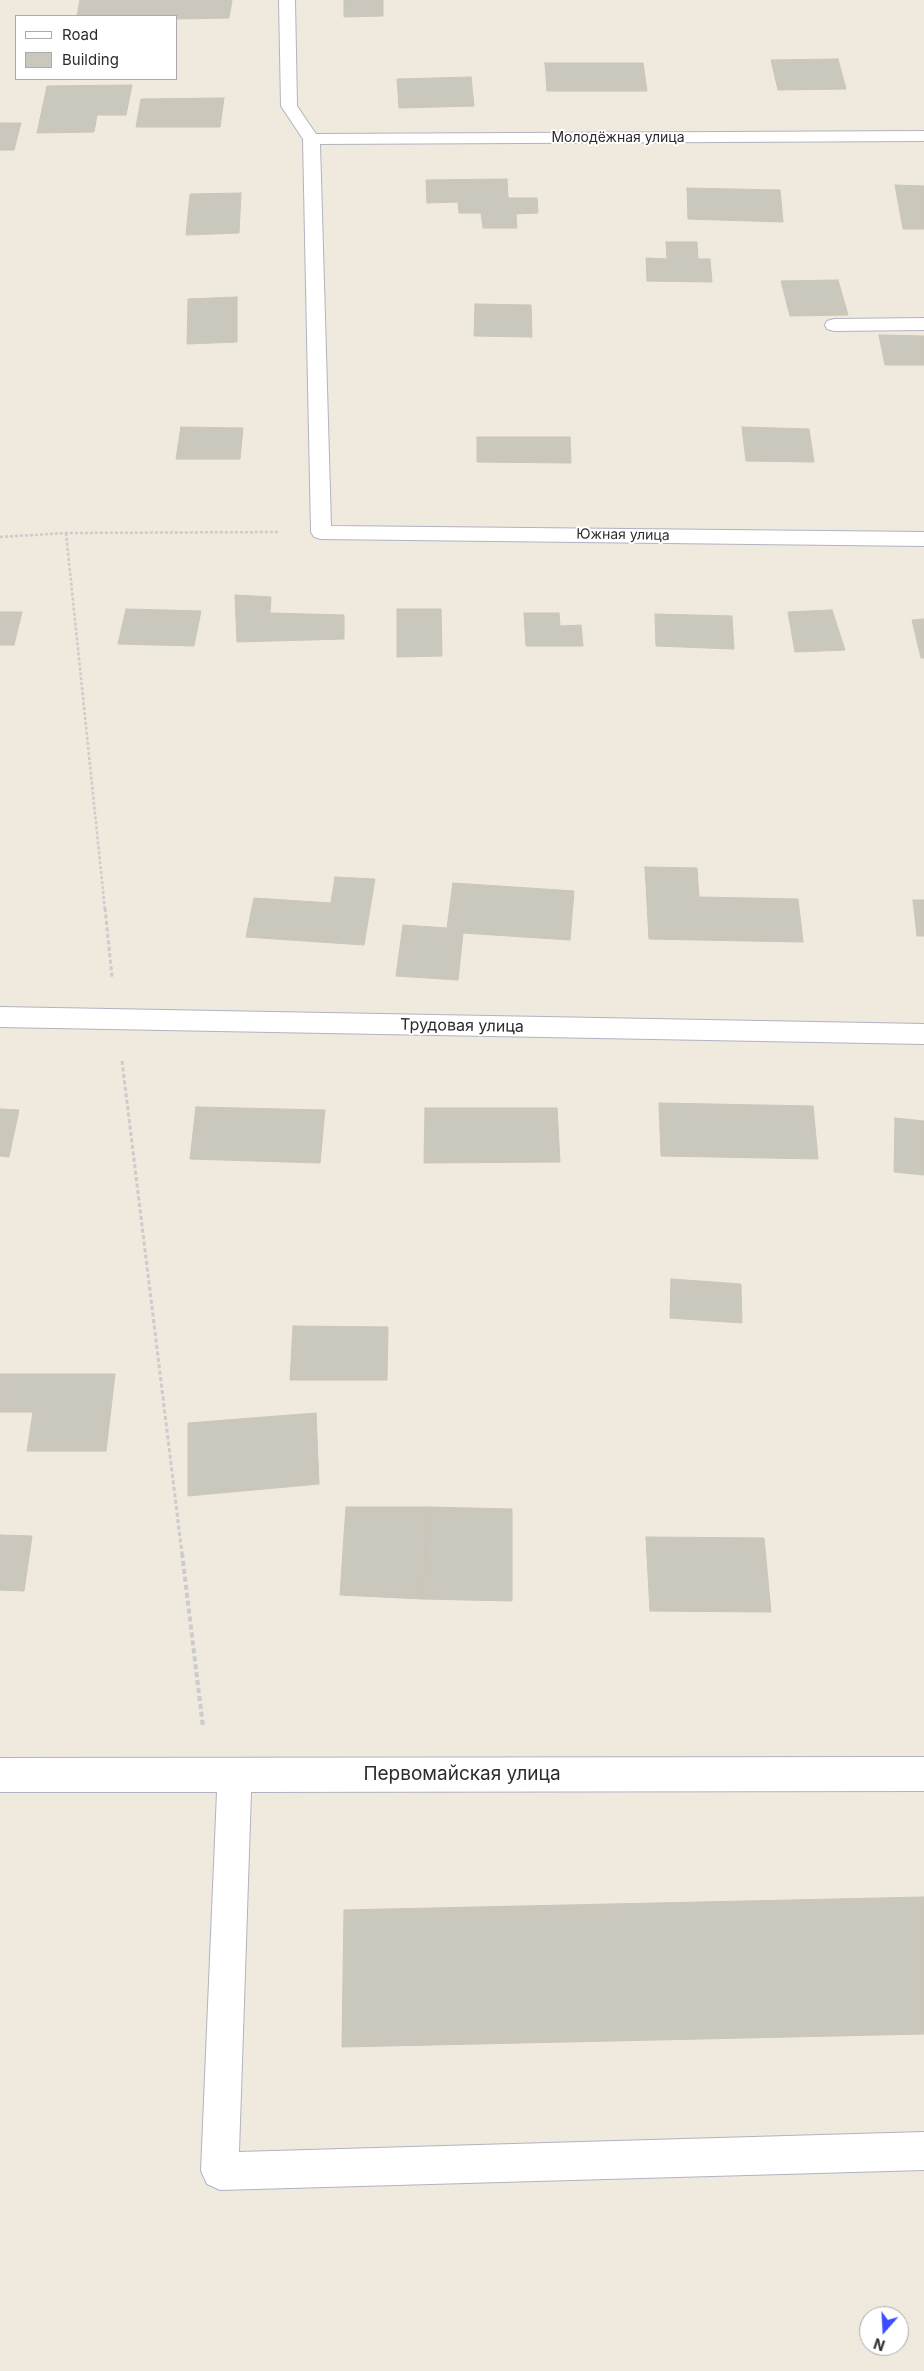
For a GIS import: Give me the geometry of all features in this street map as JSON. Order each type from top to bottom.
[{"type":"street","points":[[287,0],[289,106],[311,139],[321,532]]},
{"type":"street","name":"Молодёжная улица","points":[[311,139],[924,136]]},
{"type":"street","points":[[834,325],[924,324]]},
{"type":"street","name":"Южная улица","points":[[321,532],[924,539]]},
{"type":"street","name":"Трудовая улица","points":[[0,1018],[924,1034]]},
{"type":"street","name":"Первомайская улица","points":[[0,1774],[924,1774]]},
{"type":"street","points":[[222,1774],[220,2170],[924,2151]]},
{"type":"path","points":[[0,537],[66,533],[321,532]]},
{"type":"path","points":[[66,533],[117,1019],[222,1774]]},
{"type":"building","points":[[80,0],[232,0],[229,18],[178,19],[178,15],[77,15]]},
{"type":"building","points":[[344,0],[383,0],[383,16],[344,17]]},
{"type":"building","points":[[838,59],[846,89],[778,90],[771,60]]},
{"type":"building","points":[[545,63],[643,63],[647,91],[547,91]]},
{"type":"building","points":[[471,77],[474,106],[399,108],[397,79]]},
{"type":"building","points":[[132,85],[126,115],[97,115],[94,132],[37,133],[47,86]]},
{"type":"building","points":[[224,98],[220,127],[136,127],[141,99]]},
{"type":"building","points":[[0,123],[21,123],[14,150],[0,150]]},
{"type":"building","points":[[507,179],[508,198],[537,198],[538,213],[516,214],[517,228],[483,228],[481,213],[459,213],[458,202],[427,203],[426,180]]},
{"type":"building","points":[[895,185],[924,186],[924,229],[903,229]]},
{"type":"building","points":[[687,188],[780,190],[783,222],[688,219]]},
{"type":"building","points":[[241,193],[239,233],[186,235],[190,194]]},
{"type":"building","points":[[666,242],[697,242],[698,259],[710,259],[712,282],[647,281],[646,258],[667,259]]},
{"type":"building","points":[[838,280],[848,315],[790,316],[781,281]]},
{"type":"building","points":[[237,297],[237,342],[187,344],[188,299]]},
{"type":"building","points":[[475,304],[531,305],[532,337],[474,336]]},
{"type":"building","points":[[879,335],[924,336],[924,365],[885,365]]},
{"type":"building","points":[[181,427],[243,428],[240,459],[176,459]]},
{"type":"building","points":[[742,427],[809,429],[814,462],[746,461]]},
{"type":"building","points":[[477,437],[570,437],[571,463],[477,462]]},
{"type":"building","points":[[235,595],[271,597],[270,613],[344,615],[344,639],[237,642]]},
{"type":"building","points":[[126,609],[201,611],[194,646],[118,644]]},
{"type":"building","points":[[397,609],[441,609],[442,656],[397,657]]},
{"type":"building","points":[[832,610],[845,650],[795,652],[788,612]]},
{"type":"building","points":[[0,612],[22,612],[14,645],[0,645]]},
{"type":"building","points":[[524,613],[559,613],[560,626],[581,625],[583,646],[526,646]]},
{"type":"building","points":[[655,614],[732,616],[734,649],[656,646]]},
{"type":"building","points":[[924,619],[924,658],[921,658],[912,620]]},
{"type":"building","points":[[645,867],[697,868],[699,897],[798,899],[803,942],[649,939]]},
{"type":"building","points":[[335,877],[375,879],[364,945],[246,937],[254,898],[331,903]]},
{"type":"building","points":[[453,883],[574,891],[570,940],[463,933],[458,980],[396,976],[403,925],[447,928]]},
{"type":"building","points":[[913,900],[924,900],[924,936],[917,936]]},
{"type":"building","points":[[659,1103],[813,1106],[818,1159],[661,1156]]},
{"type":"building","points":[[196,1107],[325,1110],[320,1163],[190,1159]]},
{"type":"building","points":[[425,1108],[557,1108],[560,1162],[424,1163]]},
{"type":"building","points":[[0,1109],[19,1110],[9,1157],[0,1156]]},
{"type":"building","points":[[895,1118],[924,1121],[924,1175],[894,1172]]},
{"type":"building","points":[[671,1279],[741,1284],[742,1323],[670,1318]]},
{"type":"building","points":[[293,1326],[388,1327],[387,1380],[290,1380]]},
{"type":"building","points":[[0,1374],[115,1374],[106,1451],[27,1451],[33,1412],[0,1412]]},
{"type":"building","points":[[316,1413],[319,1484],[188,1496],[188,1423]]},
{"type":"building","points":[[346,1507],[427,1507],[423,1599],[340,1595]]},
{"type":"building","points":[[427,1507],[512,1509],[512,1601],[423,1599]]},
{"type":"building","points":[[0,1535],[32,1536],[24,1591],[0,1590]]},
{"type":"building","points":[[646,1537],[764,1538],[771,1612],[650,1611]]},
{"type":"building","points":[[924,1897],[924,2034],[342,2047],[344,1910]]}]
